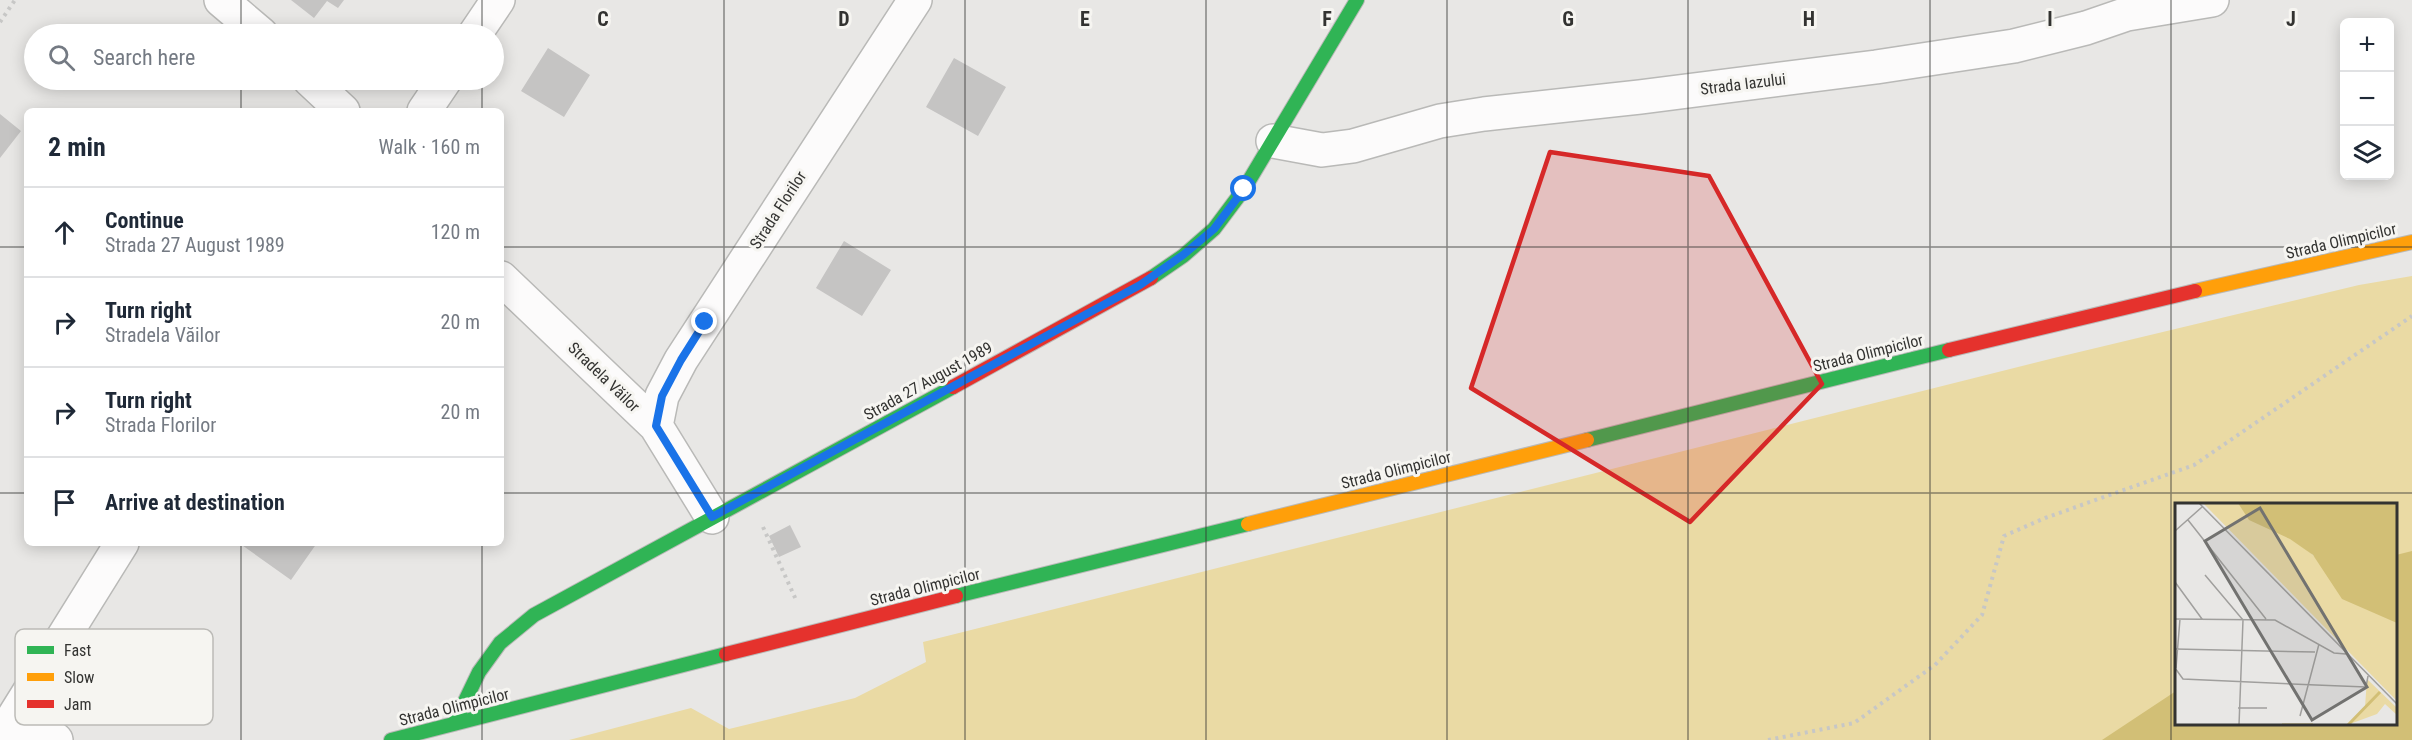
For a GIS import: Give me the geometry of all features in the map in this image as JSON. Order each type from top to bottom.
[{"type":"main road","name":"Strada 27 August 1989","points":[[454,724],[479,672],[500,643],[534,615],[1140,285],[1183,255],[1214,229],[1244,189],[1357,0]]},
{"type":"main road","name":"Strada Olimpicilor","points":[[391,740],[805,634],[2140,303],[2412,242]]},
{"type":"street","points":[[221,0],[249,24]]},
{"type":"street","points":[[482,24],[498,0]]},
{"type":"street","name":"Strada Florilor","points":[[656,426],[662,396],[681,360],[915,0]]},
{"type":"street","name":"Strada Iazului","points":[[1273,141],[1323,150],[1353,146],[1440,121],[1484,114],[1864,68],[2014,46],[2086,28],[2127,14],[2212,0]]},
{"type":"street","points":[[321,90],[340,108]]},
{"type":"street","points":[[426,108],[438,90]]},
{"type":"street","name":"Stradela Văilor","points":[[504,281],[656,426],[712,517]]},
{"type":"street","points":[[68,629],[120,546]]},
{"type":"street","points":[[15,715],[8,726],[51,736],[57,740]]},
{"type":"path","points":[[0,22],[15,0]]},
{"type":"path","points":[[1768,740],[1854,723],[1935,665],[1982,615],[2004,536],[2044,518],[2194,465],[2412,316]]},
{"type":"path","points":[[759,519],[800,608]]},
{"type":"highlighted area","points":[[1550,152],[1709,176],[1822,384],[1690,522],[1471,388]]},
{"type":"shaded area","points":[[2412,276],[2412,577],[2397,584],[2397,503],[2175,503],[2176,725],[2155,740],[569,740],[691,708],[729,729],[855,698],[926,662],[923,642],[2050,359],[2359,285]]},
{"type":"shaded area","points":[[2412,551],[2412,740],[2102,740],[2175,692],[2175,725],[2397,725],[2397,555]]},
{"type":"building","points":[[291,0],[344,0],[338,8],[327,1],[314,18]]},
{"type":"building","points":[[548,48],[590,75],[564,117],[521,91]]},
{"type":"building","points":[[954,58],[1006,87],[978,136],[926,107]]},
{"type":"building","points":[[0,114],[21,131],[0,158]]},
{"type":"building","points":[[844,241],[891,270],[862,316],[816,288]]},
{"type":"building","points":[[790,525],[801,547],[779,557],[769,536]]},
{"type":"building","points":[[243,546],[315,546],[291,580]]},
{"type":"traffic: fast","points":[[1151,278],[1183,256],[1214,229],[1244,189],[1357,0]]},
{"type":"traffic: fast","points":[[1587,440],[1949,350]]},
{"type":"traffic: fast","points":[[454,724],[479,672],[500,643],[534,615],[953,387]]},
{"type":"traffic: fast","points":[[956,596],[1248,524]]},
{"type":"traffic: fast","points":[[391,740],[726,654]]},
{"type":"traffic: slow","points":[[2195,291],[2412,242]]},
{"type":"traffic: slow","points":[[1248,524],[1587,440]]},
{"type":"traffic: jam","points":[[953,387],[1151,278]]},
{"type":"traffic: jam","points":[[1949,350],[2195,291]]},
{"type":"traffic: jam","points":[[726,654],[956,596]]},
{"type":"route","points":[[705,322],[662,396],[656,426],[712,517],[1140,285],[1183,255],[1214,229],[1244,189]]}]
